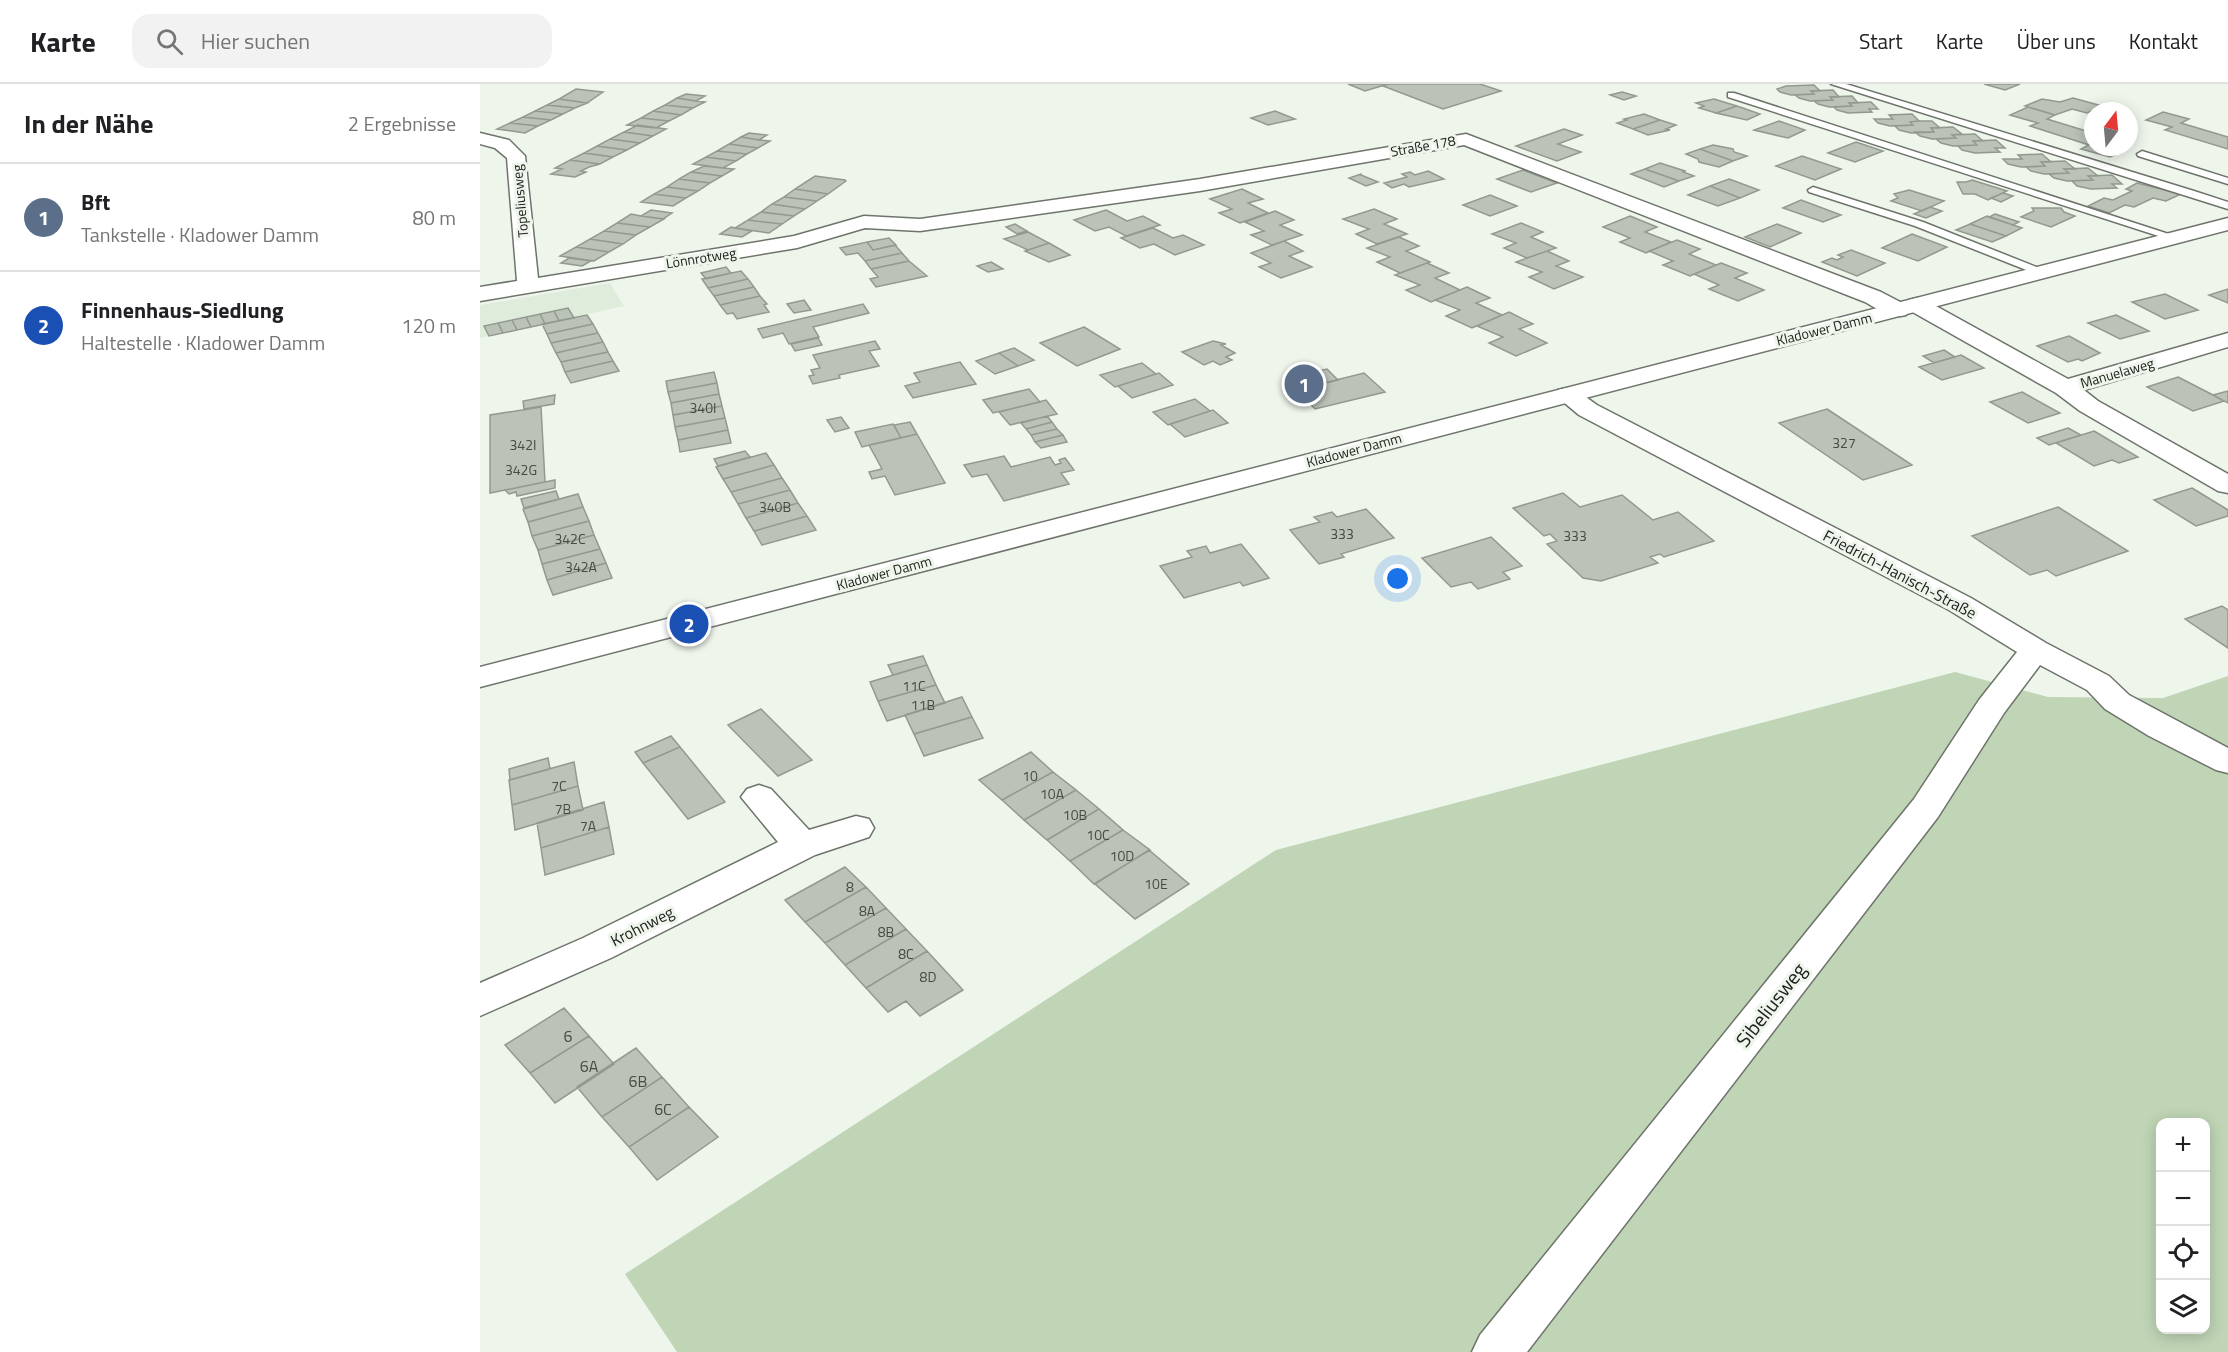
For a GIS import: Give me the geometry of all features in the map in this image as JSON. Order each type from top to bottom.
[{"type":"street","name":"Topeliusweg","points":[[480,138],[502,144],[516,156],[528,286]]},
{"type":"street","name":"Straße 178","points":[[920,225],[1200,185],[1466,139],[1873,297],[1908,308]]},
{"type":"street","name":"Lönnrotweg","points":[[480,294],[796,242],[864,222],[920,225]]},
{"type":"street","name":"Kladower Damm","points":[[480,677],[2228,224]]},
{"type":"street","name":"Manuelaweg","points":[[1908,308],[2065,388],[2228,340]]},
{"type":"street","points":[[2065,388],[2089,406],[2228,485]]},
{"type":"street","name":"Friedrich-Hanisch-Straße","points":[[1567,395],[1588,410],[1960,604],[2035,650],[2098,683],[2117,702],[2161,728],[2228,762]]},
{"type":"street","name":"Sibeliusweg","points":[[1497,1352],[1926,808],[1991,707],[2035,650]]},
{"type":"street","points":[[759,797],[802,846]]},
{"type":"street","name":"Krohnweg","points":[[480,1000],[597,948],[802,846],[856,828]]},
{"type":"lane","points":[[1836,84],[2228,206]]},
{"type":"lane","points":[[1731,95],[2175,238]]},
{"type":"lane","points":[[2142,154],[2228,181]]},
{"type":"lane","points":[[2211,172],[2228,177]]},
{"type":"lane","points":[[1813,190],[1919,224],[2043,272]]},
{"type":"shaded area","points":[[610,283],[624,306],[480,338],[480,305]]},
{"type":"green space","points":[[1955,672],[2048,697],[2163,698],[2228,676],[2228,1352],[677,1352],[625,1274],[1276,850]]},
{"type":"building","points":[[1348,84],[1388,84],[1365,91]]},
{"type":"building","points":[[1388,84],[1480,84],[1501,91],[1443,109],[1383,86]]},
{"type":"building","points":[[1984,84],[2020,84],[2005,90]]},
{"type":"building","points":[[1814,85],[1820,91],[1811,91],[1814,94],[1791,95],[1777,89],[1786,86]]},
{"type":"building","points":[[576,89],[603,92],[587,103],[559,99]]},
{"type":"building","points":[[1833,90],[1839,97],[1830,97],[1833,100],[1810,101],[1795,95],[1814,94],[1811,91]]},
{"type":"building","points":[[1622,92],[1636,96],[1624,100],[1610,95]]},
{"type":"building","points":[[686,94],[705,96],[696,101],[677,98]]},
{"type":"building","points":[[1852,96],[1858,103],[1849,103],[1852,106],[1829,107],[1814,101],[1833,100],[1830,97]]},
{"type":"building","points":[[677,98],[705,102],[693,108],[665,105]]},
{"type":"building","points":[[2073,98],[2088,102],[2084,102],[2084,112],[2072,109],[2055,115],[2025,106],[2042,99],[2060,102]]},
{"type":"building","points":[[559,99],[587,103],[575,108],[547,105]]},
{"type":"building","points":[[1714,99],[1737,106],[1716,113],[1699,108],[1704,106],[1696,103]]},
{"type":"building","points":[[1871,102],[1878,109],[1869,109],[1872,112],[1848,113],[1834,107],[1852,106],[1849,103]]},
{"type":"building","points":[[547,105],[575,108],[563,114],[535,111]]},
{"type":"building","points":[[665,105],[693,108],[681,115],[653,111]]},
{"type":"building","points":[[1737,106],[1760,114],[1747,120],[1716,113]]},
{"type":"building","points":[[2028,107],[2055,115],[2047,119],[2084,130],[2084,143],[2030,126],[2038,123],[2010,115]]},
{"type":"building","points":[[535,111],[563,114],[551,120],[523,117]]},
{"type":"building","points":[[653,111],[681,115],[669,121],[641,118]]},
{"type":"building","points":[[1275,111],[1295,119],[1268,125],[1251,118]]},
{"type":"building","points":[[2163,112],[2189,119],[2181,123],[2228,137],[2228,149],[2165,130],[2172,127],[2146,120]]},
{"type":"building","points":[[1644,114],[1660,120],[1633,129],[1617,123],[1627,120],[1624,119]]},
{"type":"building","points":[[1912,114],[1919,121],[1910,122],[1913,125],[1890,126],[1878,123],[1874,119],[1893,119],[1889,115]]},
{"type":"building","points":[[523,117],[551,120],[538,126],[510,123]]},
{"type":"building","points":[[641,118],[669,121],[656,128],[627,125]]},
{"type":"building","points":[[1660,120],[1676,125],[1666,129],[1670,130],[1648,135],[1633,129]]},
{"type":"building","points":[[1779,121],[1805,130],[1788,138],[1754,130]]},
{"type":"building","points":[[1932,121],[1940,128],[1931,128],[1934,132],[1911,133],[1899,130],[1895,126],[1913,125],[1910,122]]},
{"type":"building","points":[[510,123],[538,126],[525,133],[497,129]]},
{"type":"building","points":[[637,125],[666,129],[653,136],[624,132]]},
{"type":"building","points":[[1953,127],[1962,134],[1952,135],[1956,138],[1932,139],[1915,132],[1934,132],[1931,128]]},
{"type":"building","points":[[1564,129],[1582,135],[1558,144],[1581,152],[1557,161],[1516,146]]},
{"type":"building","points":[[624,132],[653,136],[640,143],[610,139]]},
{"type":"building","points":[[749,133],[767,135],[759,140],[741,137]]},
{"type":"building","points":[[1975,134],[1983,141],[1973,141],[1977,145],[1953,146],[1936,139],[1956,138],[1952,135]]},
{"type":"building","points":[[741,137],[770,141],[758,148],[729,144]]},
{"type":"building","points":[[610,139],[640,143],[627,150],[597,146]]},
{"type":"building","points":[[1996,140],[2005,148],[1995,148],[2000,152],[1975,153],[1962,150],[1958,146],[1977,145],[1973,141]]},
{"type":"building","points":[[1856,142],[1883,151],[1855,162],[1828,153]]},
{"type":"building","points":[[729,144],[758,148],[747,154],[717,151]]},
{"type":"building","points":[[1713,145],[1733,149],[1734,152],[1747,156],[1733,161],[1700,149]]},
{"type":"building","points":[[597,146],[627,150],[613,157],[584,153]]},
{"type":"building","points":[[1700,149],[1733,161],[1719,167],[1699,162],[1698,159],[1686,154]]},
{"type":"building","points":[[717,151],[747,154],[736,161],[706,157]]},
{"type":"building","points":[[584,153],[613,157],[600,164],[570,160]]},
{"type":"building","points":[[2042,154],[2051,162],[2041,162],[2045,166],[2021,167],[2008,164],[2003,159],[2022,159],[2018,155]]},
{"type":"building","points":[[1802,156],[1841,169],[1815,180],[1776,166]]},
{"type":"building","points":[[706,157],[736,161],[723,168],[693,164]]},
{"type":"building","points":[[570,160],[600,164],[581,171],[586,172],[575,177],[551,174],[562,169],[555,168]]},
{"type":"building","points":[[2065,161],[2075,169],[2064,169],[2069,173],[2044,174],[2031,171],[2026,167],[2045,166],[2041,162]]},
{"type":"building","points":[[1660,163],[1694,176],[1679,181],[1645,169]]},
{"type":"building","points":[[704,166],[734,169],[722,176],[691,172]]},
{"type":"building","points":[[2088,168],[2098,176],[2088,176],[2093,180],[2067,181],[2054,178],[2049,174],[2069,173],[2064,169]]},
{"type":"building","points":[[1645,169],[1679,181],[1664,187],[1631,174]]},
{"type":"building","points":[[1523,170],[1557,183],[1531,192],[1497,179]]},
{"type":"building","points":[[1428,171],[1444,179],[1409,187],[1404,184],[1392,188],[1384,183],[1407,177],[1402,174],[1410,172],[1415,175]]},
{"type":"building","points":[[691,172],[722,176],[710,183],[679,179]]},
{"type":"building","points":[[1361,174],[1378,182],[1366,186],[1349,178]]},
{"type":"building","points":[[2112,175],[2122,184],[2112,184],[2117,188],[2091,189],[2077,186],[2072,181],[2093,180],[2088,176]]},
{"type":"building","points":[[815,176],[846,181],[828,194],[795,189]]},
{"type":"building","points":[[679,179],[710,183],[698,191],[667,187]]},
{"type":"building","points":[[1729,179],[1759,190],[1740,198],[1710,186]]},
{"type":"building","points":[[1972,180],[2007,191],[1988,200],[1975,194],[1963,194],[1957,182]]},
{"type":"building","points":[[2137,183],[2181,194],[2166,201],[2153,198],[2134,207],[2125,205],[2109,213],[2088,206],[2104,198],[2113,200],[2132,191],[2126,189]]},
{"type":"building","points":[[1710,186],[1740,198],[1718,206],[1688,195]]},
{"type":"building","points":[[667,187],[698,191],[686,198],[654,194]]},
{"type":"building","points":[[795,189],[828,194],[817,201],[784,197]]},
{"type":"building","points":[[1242,189],[1263,199],[1248,203],[1268,213],[1240,223],[1219,213],[1232,209],[1210,199]]},
{"type":"building","points":[[1909,190],[1944,201],[1922,211],[1891,201],[1898,198],[1894,194]]},
{"type":"building","points":[[2003,193],[2013,196],[2001,202],[1991,198]]},
{"type":"building","points":[[654,194],[686,198],[673,206],[641,202]]},
{"type":"building","points":[[1490,195],[1517,206],[1490,216],[1463,205]]},
{"type":"building","points":[[784,197],[817,201],[805,209],[772,204]]},
{"type":"building","points":[[1801,200],[1841,215],[1823,222],[1783,208]]},
{"type":"building","points":[[772,204],[805,209],[794,216],[761,212]]},
{"type":"building","points":[[1930,207],[1942,211],[1926,218],[1914,214]]},
{"type":"building","points":[[2032,208],[2061,208],[2064,212],[2075,216],[2051,227],[2021,217],[2034,211]]},
{"type":"building","points":[[1374,209],[1397,219],[1384,224],[1407,234],[1377,244],[1356,234],[1369,229],[1343,219]]},
{"type":"building","points":[[651,210],[672,213],[663,219],[641,216]]},
{"type":"building","points":[[1106,210],[1127,221],[1143,216],[1160,225],[1126,236],[1109,227],[1095,231],[1074,220]]},
{"type":"building","points":[[1275,211],[1294,220],[1280,225],[1302,235],[1272,245],[1251,235],[1264,231],[1245,222]]},
{"type":"building","points":[[761,212],[794,216],[782,224],[748,220]]},
{"type":"building","points":[[631,214],[664,219],[650,227],[617,223]]},
{"type":"building","points":[[1995,214],[2019,222],[2013,225],[1989,217]]},
{"type":"building","points":[[1630,216],[1657,227],[1645,232],[1671,242],[1646,253],[1620,242],[1630,238],[1603,227]]},
{"type":"building","points":[[1987,216],[2022,228],[2006,236],[1970,224]]},
{"type":"building","points":[[748,220],[782,224],[769,233],[735,228]]},
{"type":"building","points":[[617,223],[650,227],[636,235],[604,231]]},
{"type":"building","points":[[1521,223],[1543,232],[1531,237],[1556,248],[1527,258],[1504,248],[1516,243],[1492,234]]},
{"type":"building","points":[[1015,224],[1027,231],[1017,234],[1006,227]]},
{"type":"building","points":[[1777,224],[1801,233],[1770,247],[1745,237]]},
{"type":"building","points":[[1970,224],[2006,236],[1992,242],[1956,230]]},
{"type":"building","points":[[731,227],[752,231],[742,237],[720,234]]},
{"type":"building","points":[[1153,228],[1173,238],[1183,235],[1204,245],[1175,255],[1154,244],[1140,248],[1121,238]]},
{"type":"building","points":[[604,231],[636,235],[623,244],[590,239]]},
{"type":"building","points":[[1028,232],[1049,243],[1028,250],[1004,239]]},
{"type":"building","points":[[1912,234],[1947,247],[1918,261],[1882,248]]},
{"type":"building","points":[[1399,237],[1419,246],[1406,251],[1430,262],[1400,273],[1377,262],[1390,257],[1367,248]]},
{"type":"building","points":[[889,238],[896,245],[873,250],[867,242]]},
{"type":"building","points":[[590,239],[623,244],[609,252],[576,247]]},
{"type":"building","points":[[1677,240],[1700,249],[1689,254],[1716,265],[1690,276],[1663,265],[1673,261],[1649,251]]},
{"type":"building","points":[[1284,241],[1303,251],[1289,256],[1312,267],[1281,278],[1259,267],[1271,263],[1251,253]]},
{"type":"building","points":[[867,242],[873,250],[895,245],[902,253],[865,261],[858,253],[846,255],[840,248]]},
{"type":"building","points":[[1049,243],[1070,255],[1049,262],[1025,251]]},
{"type":"building","points":[[576,247],[609,252],[594,261],[560,256]]},
{"type":"building","points":[[1851,250],[1885,263],[1857,276],[1822,262],[1832,258],[1837,260],[1843,257],[1838,255]]},
{"type":"building","points":[[1547,251],[1569,261],[1556,266],[1583,277],[1554,289],[1529,277],[1542,272],[1516,262]]},
{"type":"building","points":[[902,253],[909,261],[871,269],[865,261]]},
{"type":"building","points":[[569,258],[591,261],[582,266],[561,263]]},
{"type":"building","points":[[909,261],[927,276],[876,287],[870,279],[878,277],[871,269]]},
{"type":"building","points":[[991,262],[1003,269],[988,272],[977,266]]},
{"type":"building","points":[[1427,263],[1449,273],[1435,278],[1460,290],[1431,302],[1406,290],[1420,285],[1395,275]]},
{"type":"building","points":[[1721,263],[1747,273],[1735,278],[1764,290],[1738,301],[1709,289],[1719,285],[1694,274]]},
{"type":"building","points":[[726,267],[731,273],[706,279],[701,273]]},
{"type":"building","points":[[741,271],[748,279],[708,288],[702,279]]},
{"type":"building","points":[[748,279],[754,287],[714,296],[708,288]]},
{"type":"building","points":[[754,287],[760,296],[720,305],[714,296]]},
{"type":"building","points":[[1467,287],[1490,298],[1476,303],[1502,315],[1472,328],[1446,316],[1460,310],[1435,300]]},
{"type":"building","points":[[2228,289],[2228,303],[2209,295]]},
{"type":"building","points":[[2165,294],[2198,310],[2165,319],[2132,302]]},
{"type":"building","points":[[760,296],[767,304],[764,305],[769,312],[737,319],[733,313],[727,314],[720,305]]},
{"type":"building","points":[[804,300],[811,310],[794,313],[787,304]]},
{"type":"building","points":[[863,304],[869,313],[813,327],[819,337],[789,344],[783,333],[763,338],[758,329]]},
{"type":"building","points":[[568,308],[574,318],[559,321],[554,311]]},
{"type":"building","points":[[554,311],[559,321],[545,324],[540,314]]},
{"type":"building","points":[[1509,312],[1533,324],[1519,329],[1547,343],[1516,356],[1489,343],[1503,337],[1477,326]]},
{"type":"building","points":[[540,314],[545,324],[531,327],[526,317]]},
{"type":"building","points":[[587,315],[593,324],[547,334],[542,324]]},
{"type":"building","points":[[2116,315],[2149,331],[2120,339],[2088,323]]},
{"type":"building","points":[[526,317],[531,327],[517,330],[512,320]]},
{"type":"building","points":[[512,320],[517,330],[503,333],[498,323]]},
{"type":"building","points":[[498,323],[503,333],[489,336],[484,326]]},
{"type":"building","points":[[593,324],[598,333],[551,343],[547,334]]},
{"type":"building","points":[[1084,327],[1120,349],[1077,366],[1040,343]]},
{"type":"building","points":[[598,333],[603,342],[556,353],[551,343]]},
{"type":"building","points":[[2069,336],[2100,353],[2082,361],[2078,359],[2068,362],[2037,346]]},
{"type":"building","points":[[818,338],[822,345],[795,351],[791,344]]},
{"type":"building","points":[[875,341],[880,349],[869,351],[879,366],[839,375],[840,378],[813,384],[809,376],[814,375],[811,370],[820,368],[813,355]]},
{"type":"building","points":[[1213,341],[1226,344],[1221,345],[1235,353],[1226,357],[1232,360],[1220,365],[1213,361],[1204,365],[1182,352]]},
{"type":"building","points":[[603,342],[608,352],[561,362],[556,353]]},
{"type":"building","points":[[1014,348],[1034,360],[1018,366],[999,353]]},
{"type":"building","points":[[1944,350],[1955,357],[1934,363],[1923,356]]},
{"type":"building","points":[[608,352],[613,361],[565,372],[561,362]]},
{"type":"building","points":[[999,353],[1018,366],[995,374],[976,361]]},
{"type":"building","points":[[1961,355],[1984,368],[1942,380],[1919,367]]},
{"type":"building","points":[[613,361],[619,371],[571,383],[565,372]]},
{"type":"building","points":[[960,362],[976,384],[913,398],[905,386],[920,382],[914,373]]},
{"type":"building","points":[[1142,363],[1156,374],[1115,387],[1100,375]]},
{"type":"building","points":[[1327,369],[1338,380],[1296,390],[1285,379]]},
{"type":"building","points":[[714,372],[717,383],[668,392],[666,381]]},
{"type":"building","points":[[1159,373],[1173,385],[1132,398],[1118,386]]},
{"type":"building","points":[[1364,373],[1385,392],[1315,409],[1296,390]]},
{"type":"building","points":[[2178,377],[2224,401],[2193,411],[2147,387]]},
{"type":"building","points":[[717,383],[719,394],[671,403],[668,392]]},
{"type":"building","points":[[1029,389],[1040,402],[993,413],[983,400]]},
{"type":"building","points":[[2228,391],[2228,403],[2213,395]]},
{"type":"building","points":[[2022,392],[2060,413],[2028,423],[1990,402]]},
{"type":"building","points":[[719,394],[722,406],[673,415],[671,403]]},
{"type":"building","points":[[555,395],[554,404],[524,409],[523,401]]},
{"type":"building","points":[[1195,399],[1210,411],[1168,425],[1153,412]]},
{"type":"building","points":[[1046,400],[1057,414],[1010,425],[999,412]]},
{"type":"building","points":[[722,406],[725,418],[675,427],[673,415]]},
{"type":"building","points":[[541,407],[545,482],[490,493],[490,415]]},
{"type":"building","points":[[1827,409],[1912,465],[1863,480],[1779,423]]},
{"type":"building","points":[[1213,410],[1228,423],[1185,437],[1170,424]]},
{"type":"building","points":[[1047,416],[1052,422],[1026,429],[1021,423]]},
{"type":"building","points":[[841,417],[849,428],[835,432],[827,420]]},
{"type":"building","points":[[725,418],[728,430],[678,440],[675,427]]},
{"type":"building","points":[[910,422],[917,434],[901,438],[894,425]]},
{"type":"building","points":[[1052,422],[1057,429],[1031,435],[1026,429]]},
{"type":"building","points":[[893,424],[901,438],[862,447],[855,432]]},
{"type":"building","points":[[2068,428],[2081,435],[2049,445],[2037,438]]},
{"type":"building","points":[[1057,429],[1063,435],[1035,442],[1031,435]]},
{"type":"building","points":[[728,430],[731,443],[680,452],[678,440]]},
{"type":"building","points":[[2094,431],[2138,457],[2119,463],[2112,460],[2094,466],[2056,443]]},
{"type":"building","points":[[917,434],[945,483],[895,495],[885,476],[872,479],[869,472],[882,469],[869,445]]},
{"type":"building","points":[[1063,435],[1067,442],[1041,448],[1035,442]]},
{"type":"building","points":[[745,451],[750,457],[718,466],[714,459]]},
{"type":"building","points":[[766,453],[774,465],[723,479],[716,467]]},
{"type":"building","points":[[1004,456],[1011,467],[1050,457],[1055,465],[1061,463],[1059,460],[1065,458],[1074,470],[1061,473],[1069,484],[1004,501],[987,474],[972,477],[964,465]]},
{"type":"building","points":[[774,465],[782,478],[731,492],[723,479]]},
{"type":"building","points":[[782,478],[790,490],[738,504],[731,492]]},
{"type":"building","points":[[555,480],[555,488],[517,496],[516,492],[509,494],[505,490]]},
{"type":"building","points":[[2192,488],[2228,510],[2228,516],[2196,526],[2154,500]]},
{"type":"building","points":[[790,490],[798,503],[746,518],[738,504]]},
{"type":"building","points":[[556,491],[559,499],[524,508],[521,499]]},
{"type":"building","points":[[1563,493],[1580,507],[1622,495],[1653,520],[1678,512],[1714,541],[1664,557],[1660,554],[1650,557],[1658,563],[1601,581],[1583,578],[1547,544],[1557,541],[1550,534],[1544,536],[1513,508]]},
{"type":"building","points":[[578,494],[583,507],[528,522],[523,509]]},
{"type":"building","points":[[798,503],[807,516],[754,531],[746,518]]},
{"type":"building","points":[[583,507],[589,521],[532,536],[528,522]]},
{"type":"building","points":[[2058,507],[2128,551],[2056,576],[2047,570],[2030,575],[1972,536]]},
{"type":"building","points":[[1366,509],[1394,538],[1341,554],[1344,557],[1319,564],[1290,530],[1320,522],[1314,517],[1332,512],[1337,517]]},
{"type":"building","points":[[807,516],[816,530],[762,545],[754,531]]},
{"type":"building","points":[[589,521],[594,535],[538,550],[532,536]]},
{"type":"building","points":[[594,535],[600,549],[542,564],[538,550]]},
{"type":"building","points":[[1491,537],[1522,566],[1503,572],[1510,579],[1478,589],[1471,582],[1451,587],[1422,558]]},
{"type":"building","points":[[1241,544],[1269,578],[1243,586],[1240,582],[1184,598],[1160,566],[1192,557],[1187,551],[1206,546],[1210,553]]},
{"type":"building","points":[[600,549],[606,563],[547,580],[542,564]]},
{"type":"building","points":[[606,563],[612,578],[553,595],[547,580]]},
{"type":"building","points":[[2222,606],[2228,610],[2228,648],[2185,619]]},
{"type":"building","points":[[923,656],[927,665],[893,675],[888,665]]},
{"type":"building","points":[[927,665],[936,685],[878,701],[870,682]]},
{"type":"building","points":[[936,685],[945,703],[887,721],[878,701]]},
{"type":"building","points":[[962,697],[972,717],[914,734],[905,715]]},
{"type":"building","points":[[761,709],[812,760],[778,776],[728,725]]},
{"type":"building","points":[[972,717],[983,738],[924,756],[914,734]]},
{"type":"building","points":[[671,736],[680,747],[643,763],[635,752]]},
{"type":"building","points":[[680,747],[725,802],[688,819],[643,763]]},
{"type":"building","points":[[1031,752],[1053,772],[1002,800],[979,780]]},
{"type":"building","points":[[548,758],[550,769],[510,780],[509,769]]},
{"type":"building","points":[[574,762],[578,786],[512,805],[509,780]]},
{"type":"building","points":[[1053,772],[1076,790],[1024,820],[1002,800]]},
{"type":"building","points":[[578,786],[583,810],[515,830],[512,805]]},
{"type":"building","points":[[1076,790],[1099,809],[1047,840],[1024,820]]},
{"type":"building","points":[[604,802],[609,827],[541,848],[537,823]]},
{"type":"building","points":[[1099,809],[1123,830],[1070,861],[1047,840]]},
{"type":"building","points":[[609,827],[614,854],[545,875],[541,848]]},
{"type":"building","points":[[1123,830],[1150,850],[1094,884],[1070,861]]},
{"type":"building","points":[[1149,850],[1189,884],[1135,919],[1095,884]]},
{"type":"building","points":[[845,867],[866,887],[805,922],[785,900]]},
{"type":"building","points":[[866,887],[886,908],[825,943],[805,922]]},
{"type":"building","points":[[886,908],[906,929],[845,965],[825,943]]},
{"type":"building","points":[[906,929],[927,951],[866,988],[845,965]]},
{"type":"building","points":[[927,951],[963,990],[920,1016],[906,1001],[888,1012],[866,988]]},
{"type":"building","points":[[564,1008],[589,1036],[530,1073],[505,1045]]},
{"type":"building","points":[[589,1036],[614,1064],[555,1103],[530,1073]]},
{"type":"building","points":[[636,1048],[662,1077],[602,1117],[577,1087]]},
{"type":"building","points":[[662,1077],[689,1107],[629,1147],[602,1117]]},
{"type":"building","points":[[689,1107],[718,1137],[657,1180],[629,1147]]},
{"type":"place","name":"Bft","points":[[1304,384]]},
{"type":"place","name":"Finnenhaus-Siedlung","points":[[689,624]]}]
